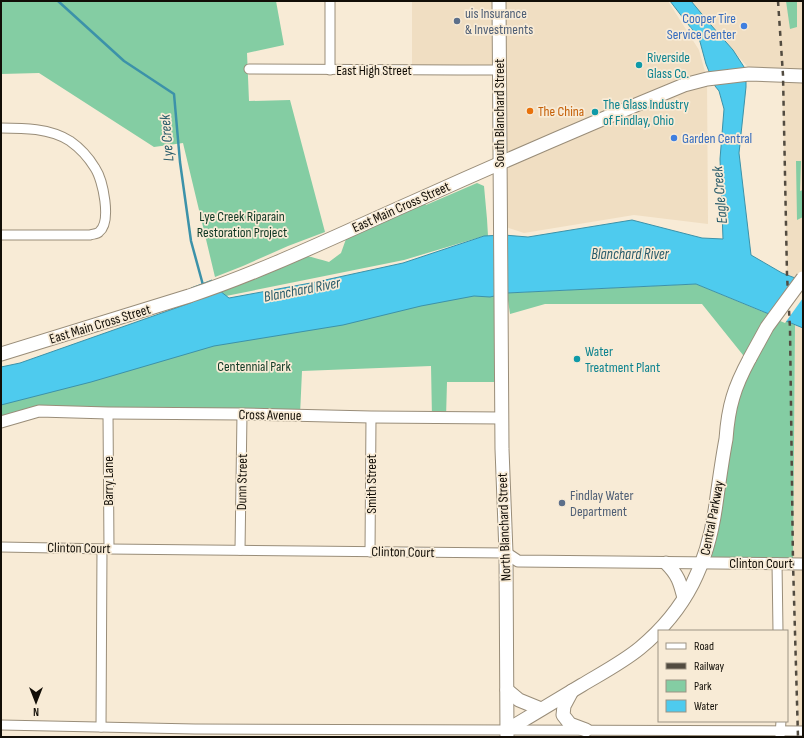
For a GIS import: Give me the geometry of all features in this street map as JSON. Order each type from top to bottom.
[{"type":"main road","name":"South Blanchard Street","points":[[499,1],[501,317]]},
{"type":"main road","name":"East Main Cross Street","points":[[1,354],[219,286],[281,261],[500,162],[678,88],[707,79],[748,74],[803,76]]},
{"type":"main road","name":"Central Parkway","points":[[659,630],[669,619],[692,586],[709,542],[714,520],[728,421],[733,398],[743,372],[767,327],[803,278]]},
{"type":"main road","name":"North Blanchard Street","points":[[501,317],[502,449],[506,553],[506,733]]},
{"type":"main road","points":[[666,563],[675,572],[681,583],[684,598]]},
{"type":"main road","name":"Central Parkway","points":[[506,733],[541,709],[621,662],[640,648],[658,631]]},
{"type":"main road","points":[[506,690],[519,700],[541,709]]},
{"type":"main road","points":[[572,691],[564,706],[563,715],[570,724],[586,730]]},
{"type":"street","points":[[330,1],[330,70]]},
{"type":"street","name":"East High Street","points":[[249,69],[499,70]]},
{"type":"street","points":[[1,128],[30,129],[59,136],[69,141],[87,156],[96,169],[103,190],[105,208],[105,219],[99,233],[90,235],[1,235]]},
{"type":"street","name":"Cross Avenue","points":[[1,422],[39,411],[502,418]]},
{"type":"street","name":"Barry Lane","points":[[101,727],[108,413]]},
{"type":"street","name":"Dunn Street","points":[[240,550],[242,414]]},
{"type":"street","name":"Smith Street","points":[[370,552],[371,417]]},
{"type":"street","name":"Clinton Court","points":[[1,546],[106,549],[506,553],[518,562],[803,564]]},
{"type":"street","points":[[777,563],[778,630]]},
{"type":"street","points":[[780,722],[780,734]]},
{"type":"street","points":[[1,726],[195,729],[258,733],[506,733],[586,730],[780,734],[803,731]]},
{"type":"shaded area","points":[[412,1],[668,1],[699,50],[707,79],[708,224],[634,215],[524,233],[500,225],[499,70],[412,70]]},
{"type":"shaded area","points":[[688,1],[803,1],[803,281],[787,275],[782,76],[755,75]]},
{"type":"shaded area","points":[[795,325],[803,328],[803,737],[683,737],[683,730],[798,731],[793,563]]},
{"type":"green space","name":"Lye Creek Riparain Restoration Project","points":[[1,1],[276,1],[284,45],[247,53],[249,101],[290,100],[325,232],[215,277],[183,143],[154,147],[39,73],[1,74]]},
{"type":"green space","points":[[786,1],[797,1],[797,27],[790,29]]},
{"type":"green space","points":[[796,161],[801,161],[800,191],[803,190],[803,217],[797,220]]},
{"type":"green space","points":[[477,183],[484,186],[488,236],[404,260],[226,296],[220,291],[305,256],[329,262],[341,253],[346,239],[424,202],[426,205]]},
{"type":"green space","name":"Centennial Park","points":[[501,274],[501,382],[447,382],[446,418],[432,418],[431,366],[302,371],[300,415],[39,411],[1,422],[1,392]]},
{"type":"green space","points":[[696,284],[795,325],[793,563],[702,563],[728,421],[750,359],[743,355],[702,304],[545,304],[510,314],[507,293]]},
{"type":"water","name":"Blanchard River","points":[[670,1],[691,1],[733,50],[746,70],[746,87],[739,153],[751,255],[782,273],[803,281],[803,328],[696,284],[507,293],[490,297],[474,296],[421,306],[343,325],[214,346],[91,382],[1,405],[1,367],[20,363],[193,302],[191,288],[212,280],[220,291],[229,298],[316,282],[403,263],[484,236],[504,235],[528,237],[632,220],[702,238],[723,239],[720,159],[724,109],[719,91],[715,86],[706,64],[699,38]]},
{"type":"pier","points":[[796,277],[803,279],[803,298],[785,323],[768,316],[790,284]]},
{"type":"waterway","name":"Lye Creek","points":[[58,1],[124,61],[174,94],[180,162],[191,241],[203,285]]},
{"type":"railway","points":[[778,1],[783,75],[787,275],[790,328],[793,563],[798,737]]},
{"type":"place","name":"uis Insurance & Investments","points":[[457,21]]},
{"type":"place","name":"Cooper Tire Service Center","points":[[744,26]]},
{"type":"place","name":"Riverside Glass Co.","points":[[639,65]]},
{"type":"place","name":"The China","points":[[530,111]]},
{"type":"place","name":"The Glass Industry of Findlay, Ohio","points":[[595,112]]},
{"type":"place","name":"Garden Central","points":[[674,138]]},
{"type":"place","name":"Water Treatment Plant","points":[[577,359]]},
{"type":"place","name":"Findlay Water Department","points":[[562,503]]},
{"type":"water label","name":"Eagle Creek","points":[[720,195]]}]
